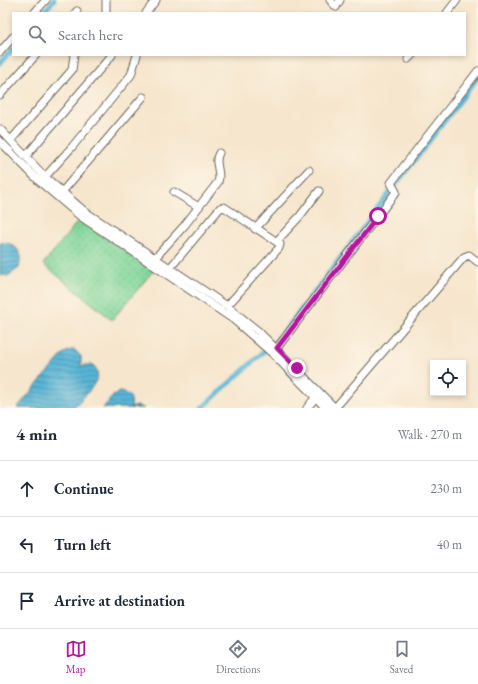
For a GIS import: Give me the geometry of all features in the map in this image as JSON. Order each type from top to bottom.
[{"type":"street","points":[[35,12],[46,0]]},
{"type":"street","points":[[106,0],[106,12]]},
{"type":"street","points":[[147,12],[156,0]]},
{"type":"street","points":[[330,0],[336,7],[340,0]]},
{"type":"street","points":[[448,12],[457,0]]},
{"type":"street","points":[[0,52],[12,38]]},
{"type":"street","points":[[0,95],[35,56]]},
{"type":"street","points":[[11,140],[72,70],[74,56]]},
{"type":"street","points":[[26,156],[111,56]]},
{"type":"street","points":[[45,177],[72,147],[131,75],[137,56]]},
{"type":"street","points":[[277,348],[396,192],[391,183],[478,71]]},
{"type":"street","points":[[62,192],[143,97]]},
{"type":"street","points":[[0,129],[45,177],[84,211],[227,306],[277,348],[335,408],[464,257],[469,255],[478,262]]},
{"type":"street","points":[[0,141],[39,181],[80,216],[233,319],[272,353],[326,408]]},
{"type":"street","points":[[155,258],[199,207],[219,179],[216,160],[219,152]]},
{"type":"street","points":[[255,229],[309,170]]},
{"type":"street","points":[[277,241],[319,191]]},
{"type":"street","points":[[174,192],[199,207]]},
{"type":"street","points":[[170,268],[220,208],[224,207],[255,229],[277,241],[280,244],[279,248],[227,306]]},
{"type":"street","points":[[308,408],[315,398]]},
{"type":"green space","points":[[79,220],[154,270],[112,320],[43,264]]},
{"type":"water","points":[[0,243],[13,245],[21,256],[19,268],[8,276],[0,275]]},
{"type":"water","points":[[75,350],[81,356],[81,366],[91,364],[96,369],[96,380],[88,393],[73,408],[17,408],[64,353]]},
{"type":"water","points":[[120,392],[130,397],[132,402],[131,408],[103,408],[113,396]]},
{"type":"water","points":[[137,406],[144,408],[131,408]]},
{"type":"waterway","points":[[44,12],[54,0]]},
{"type":"waterway","points":[[0,63],[12,49]]},
{"type":"waterway","points":[[202,408],[279,338],[478,77]]},
{"type":"route","points":[[297,368],[277,348],[378,216]]}]
